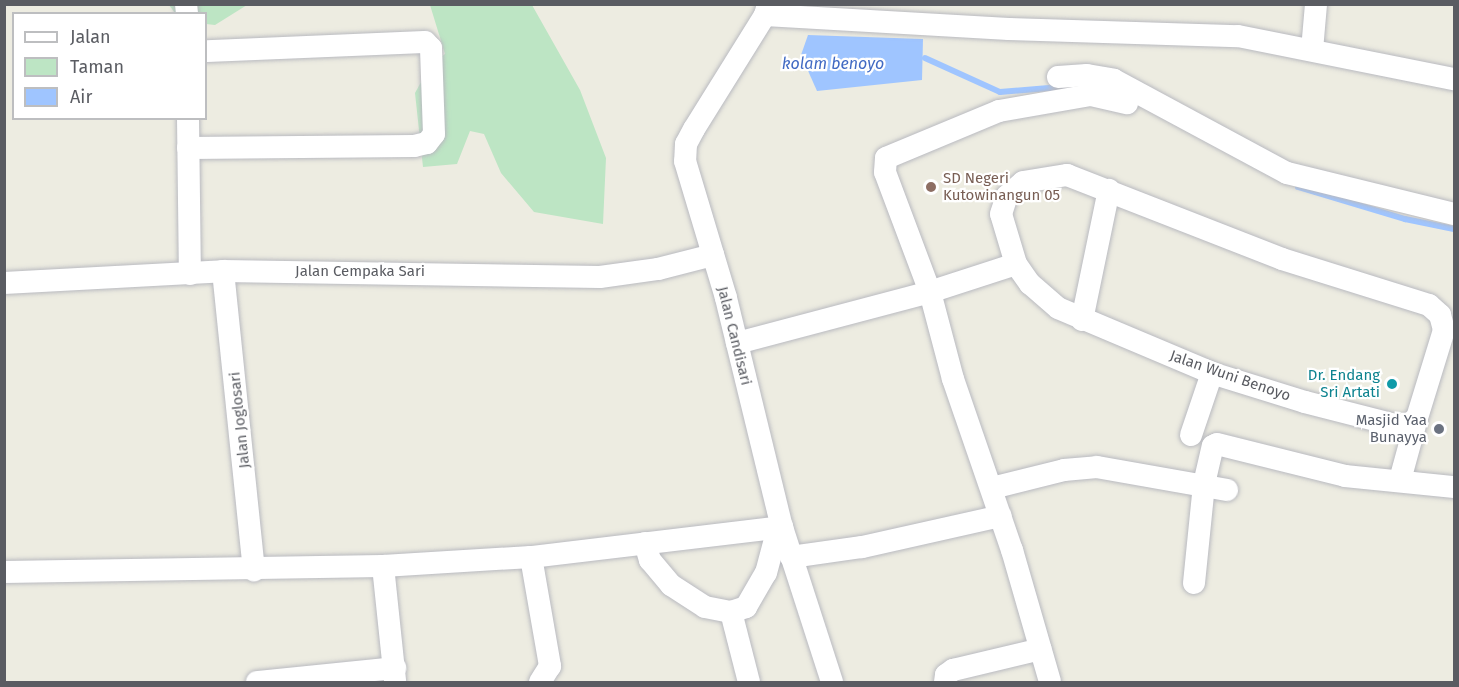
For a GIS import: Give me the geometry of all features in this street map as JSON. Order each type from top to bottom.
[{"type":"street","points":[[1312,50],[1316,4]]},
{"type":"street","points":[[766,10],[1009,29],[1189,32],[1238,36],[1455,79]]},
{"type":"street","name":"Jalan Candisari","points":[[766,10],[686,144],[685,161],[737,343],[780,528],[832,682]]},
{"type":"street","points":[[188,148],[414,146],[427,143],[434,134],[430,48],[425,42],[207,51]]},
{"type":"street","points":[[1058,77],[1092,86],[1128,103]]},
{"type":"street","points":[[1050,682],[1001,516],[953,379],[930,292],[885,172],[884,160],[990,113],[1114,80],[1287,173],[1455,214]]},
{"type":"street","points":[[188,120],[190,274]]},
{"type":"street","points":[[737,343],[930,292],[1016,264],[1001,214],[1007,196],[1023,182],[1067,175],[1281,259],[1428,305],[1443,322],[1446,354],[1418,418],[1400,480]]},
{"type":"street","points":[[1082,320],[1109,190]]},
{"type":"street","name":"Jalan Cempaka Sari","points":[[4,283],[223,271],[600,277],[658,269],[713,255]]},
{"type":"street","name":"Jalan Wuni Benoyo","points":[[1016,264],[1030,284],[1058,308],[1212,373],[1395,425],[1408,425],[1418,418]]},
{"type":"street","name":"Jalan Joglosari","points":[[223,271],[254,570]]},
{"type":"street","points":[[1191,435],[1212,373]]},
{"type":"street","points":[[1194,583],[1204,484],[1213,446],[1220,442],[1296,466],[1345,476],[1455,487]]},
{"type":"street","points":[[992,488],[1064,470],[1097,467],[1204,484],[1227,490]]},
{"type":"street","points":[[791,557],[862,547],[1001,516]]},
{"type":"street","points":[[4,572],[254,570],[383,566],[531,557],[645,543],[780,528],[766,573],[746,607],[731,612],[705,607],[671,585],[650,560],[645,543]]},
{"type":"street","points":[[531,557],[550,666],[540,682]]},
{"type":"street","points":[[257,682],[395,675],[383,566]]},
{"type":"street","points":[[731,612],[749,682]]},
{"type":"street","points":[[945,682],[945,676],[953,670],[1041,649]]},
{"type":"green space","points":[[169,5],[247,5],[215,25],[207,24],[207,12],[174,12]]},
{"type":"green space","points":[[430,5],[532,5],[580,90],[606,158],[603,224],[534,212],[501,173],[484,134],[470,131],[457,164],[423,167],[415,93],[431,64],[445,54]]},
{"type":"water","name":"kolam benoyo","points":[[808,35],[923,39],[922,80],[817,91],[801,55]]},
{"type":"waterway","points":[[925,58],[1000,92],[1061,87]]},
{"type":"waterway","points":[[1298,187],[1405,219],[1454,229]]},
{"type":"place","name":"SD Negeri Kutowinangun 05","points":[[931,187]]},
{"type":"place","name":"Dr. Endang Sri Artati","points":[[1392,384]]},
{"type":"place","name":"Masjid Yaa Bunayya","points":[[1439,429]]}]
